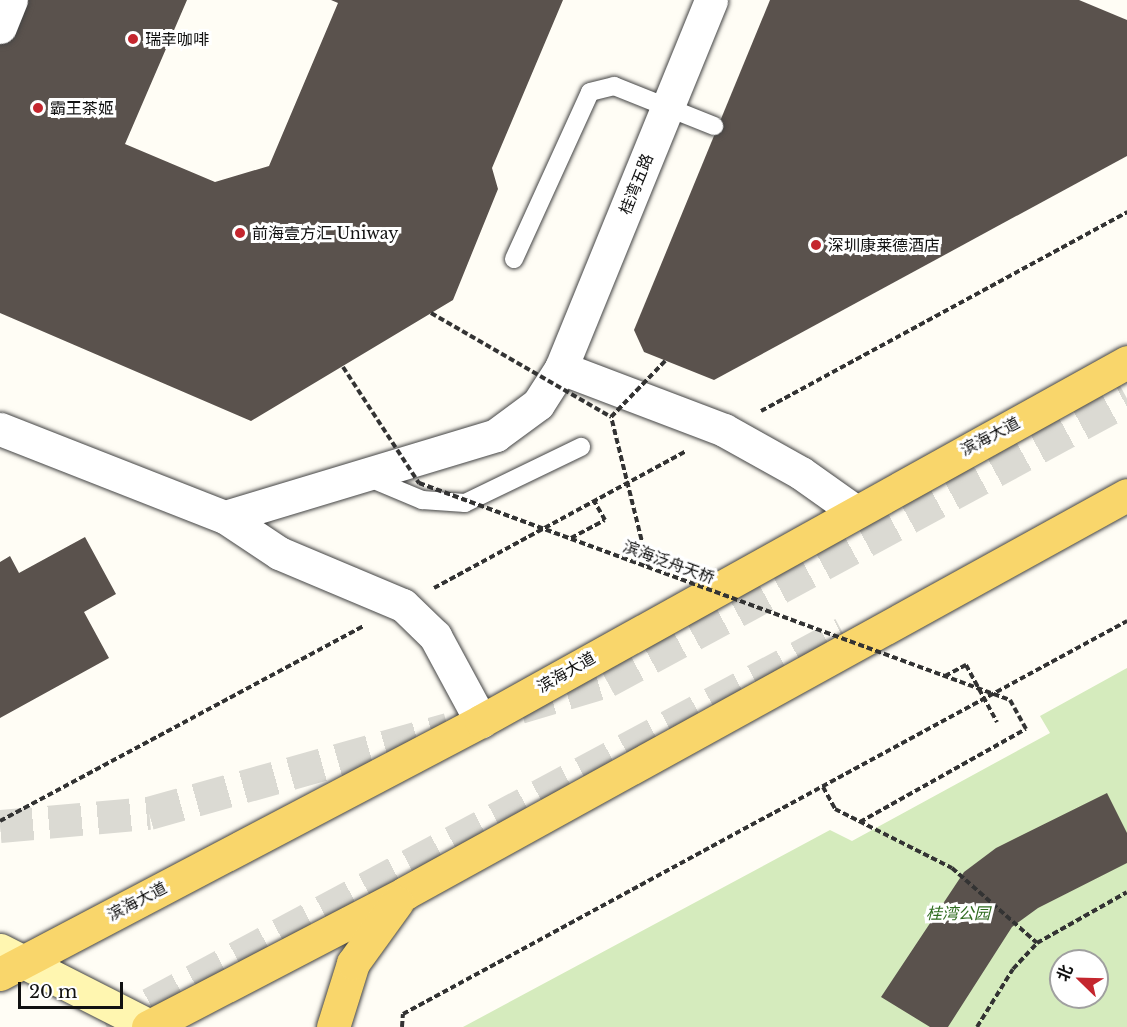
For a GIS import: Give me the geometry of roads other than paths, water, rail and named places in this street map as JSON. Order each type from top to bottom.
[{"type":"main road","name":"滨海大道","points":[[8,961],[481,721],[853,510],[1127,362]]},
{"type":"main road","points":[[8,961],[150,1027],[405,893],[1127,495]]},
{"type":"main road","points":[[333,1027],[353,963],[405,893]]},
{"type":"street","points":[[0,27],[11,0]]},
{"type":"street","name":"桂湾五路","points":[[225,517],[367,477],[504,430],[538,404],[561,368],[711,0]]},
{"type":"street","points":[[561,368],[724,430],[801,473],[853,510]]},
{"type":"street","points":[[0,429],[225,517],[279,553],[403,605],[435,636],[481,721]]},
{"type":"lane","points":[[514,259],[590,92],[614,86],[714,126]]},
{"type":"lane","points":[[367,477],[422,500],[465,503],[581,447]]},
{"type":"tunnel","points":[[520,707],[607,681],[1127,399]]},
{"type":"tunnel","points":[[107,1027],[843,633]]},
{"type":"tunnel","points":[[0,826],[149,813],[448,729]]},
{"type":"place","name":"瑞幸咖啡","points":[[133,39]]},
{"type":"place","name":"霸王茶姬","points":[[38,108]]},
{"type":"place","name":"前海壹方汇 Uniway","points":[[240,233]]},
{"type":"place","name":"深圳康莱德酒店","points":[[816,245]]},
{"type":"park label","name":"桂湾公园","points":[[958,913]]}]
